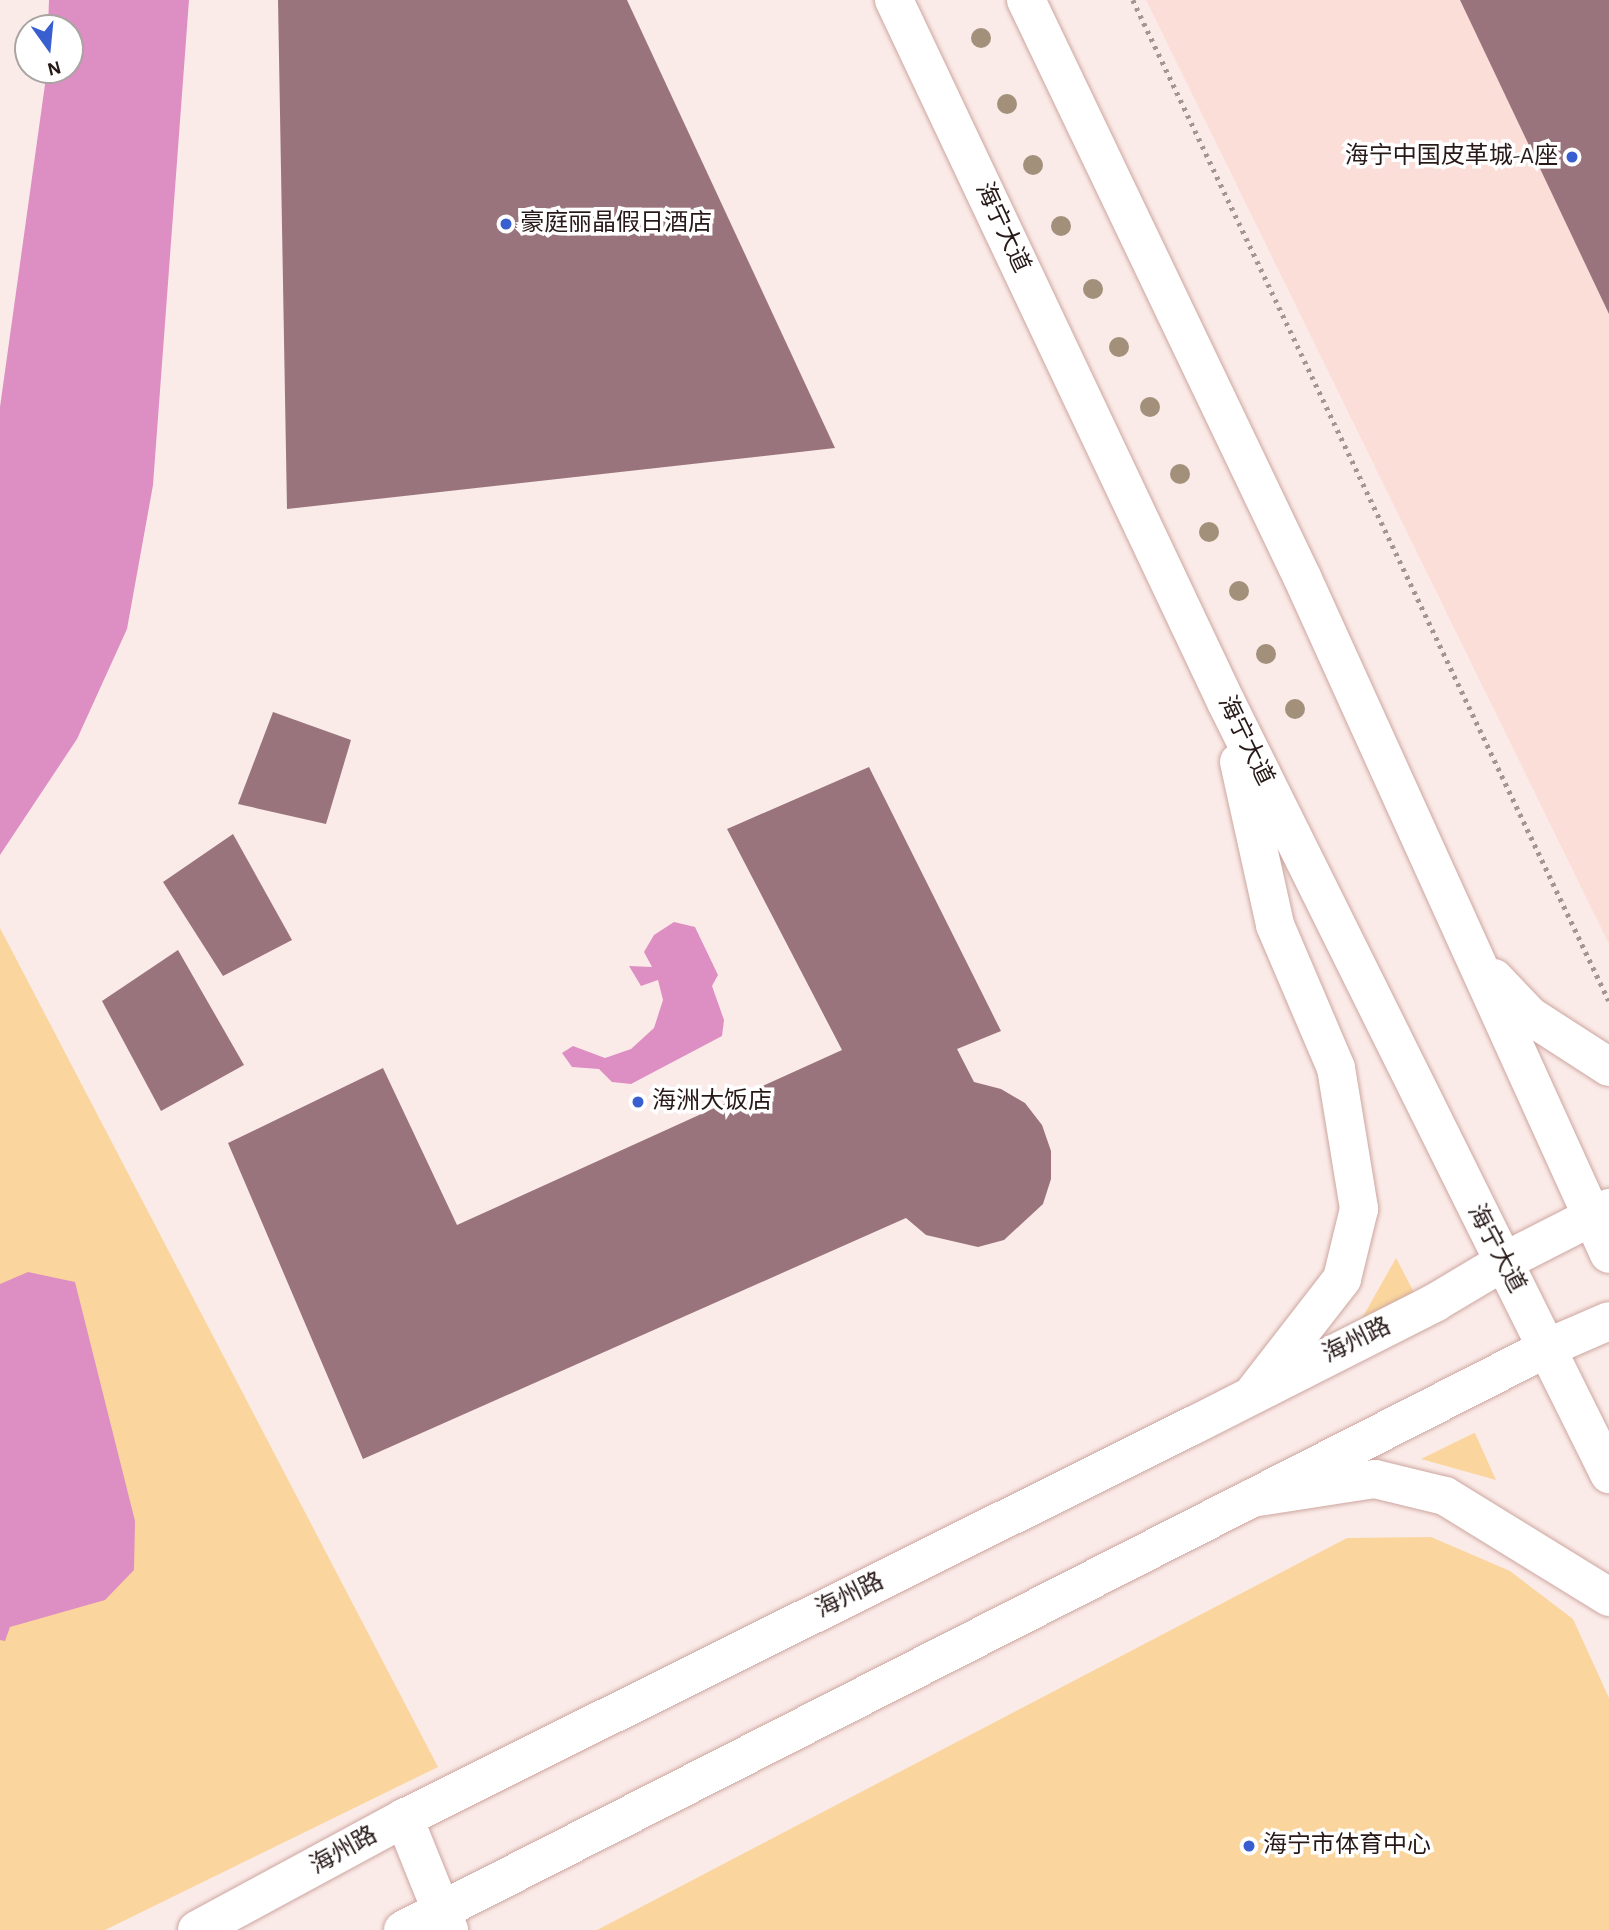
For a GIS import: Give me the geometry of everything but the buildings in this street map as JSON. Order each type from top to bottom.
[{"type":"main road","name":"海宁大道","points":[[894,0],[1226,702],[1503,1262],[1549,1347],[1609,1474]]},
{"type":"main road","points":[[1026,0],[1302,577],[1474,956],[1600,1212],[1609,1254]]},
{"type":"main road","points":[[1226,702],[1275,925],[1336,1068],[1359,1209],[1342,1279],[1255,1391]]},
{"type":"main road","points":[[1474,956],[1530,1016],[1609,1067]]},
{"type":"main road","name":"海州路","points":[[214,1926],[404,1818],[1436,1302],[1503,1262],[1600,1212]]},
{"type":"main road","points":[[403,1930],[445,1920],[1252,1498],[1549,1347],[1609,1321]]},
{"type":"main road","points":[[1252,1498],[1375,1479],[1445,1496],[1514,1533],[1609,1597]]},
{"type":"main road","points":[[404,1818],[445,1920]]},
{"type":"path","points":[[1133,0],[1609,1001]]},
{"type":"shaded area","points":[[49,0],[189,0],[153,485],[127,629],[77,739],[0,855],[0,407],[45,84],[84,84],[84,14],[48,14]]},
{"type":"shaded area","points":[[1146,0],[1609,0],[1609,943],[1608,942]]},
{"type":"shaded area","points":[[674,922],[695,927],[718,975],[712,986],[724,1020],[722,1036],[631,1084],[612,1082],[599,1069],[572,1067],[562,1053],[573,1046],[605,1058],[631,1049],[654,1028],[663,1000],[658,980],[641,986],[629,966],[652,967],[644,952],[654,935]]},
{"type":"shaded area","points":[[0,928],[438,1767],[105,1930],[0,1930]]},
{"type":"shaded area","points":[[1396,1258],[1417,1298],[1356,1329]]},
{"type":"shaded area","points":[[28,1272],[75,1282],[135,1521],[134,1570],[105,1600],[10,1627],[5,1641],[0,1640],[0,1284]]},
{"type":"shaded area","points":[[1474,1433],[1496,1480],[1421,1459]]},
{"type":"shaded area","points":[[1431,1537],[1510,1571],[1573,1619],[1609,1698],[1609,1930],[597,1930],[1347,1538]]},
{"type":"place","name":"海宁中国皮革城-A座","points":[[1572,157]]},
{"type":"place","name":"豪庭丽晶假日酒店","points":[[506,224]]},
{"type":"place","name":"海洲大饭店","points":[[638,1102]]},
{"type":"place","name":"海宁市体育中心","points":[[1249,1846]]}]
